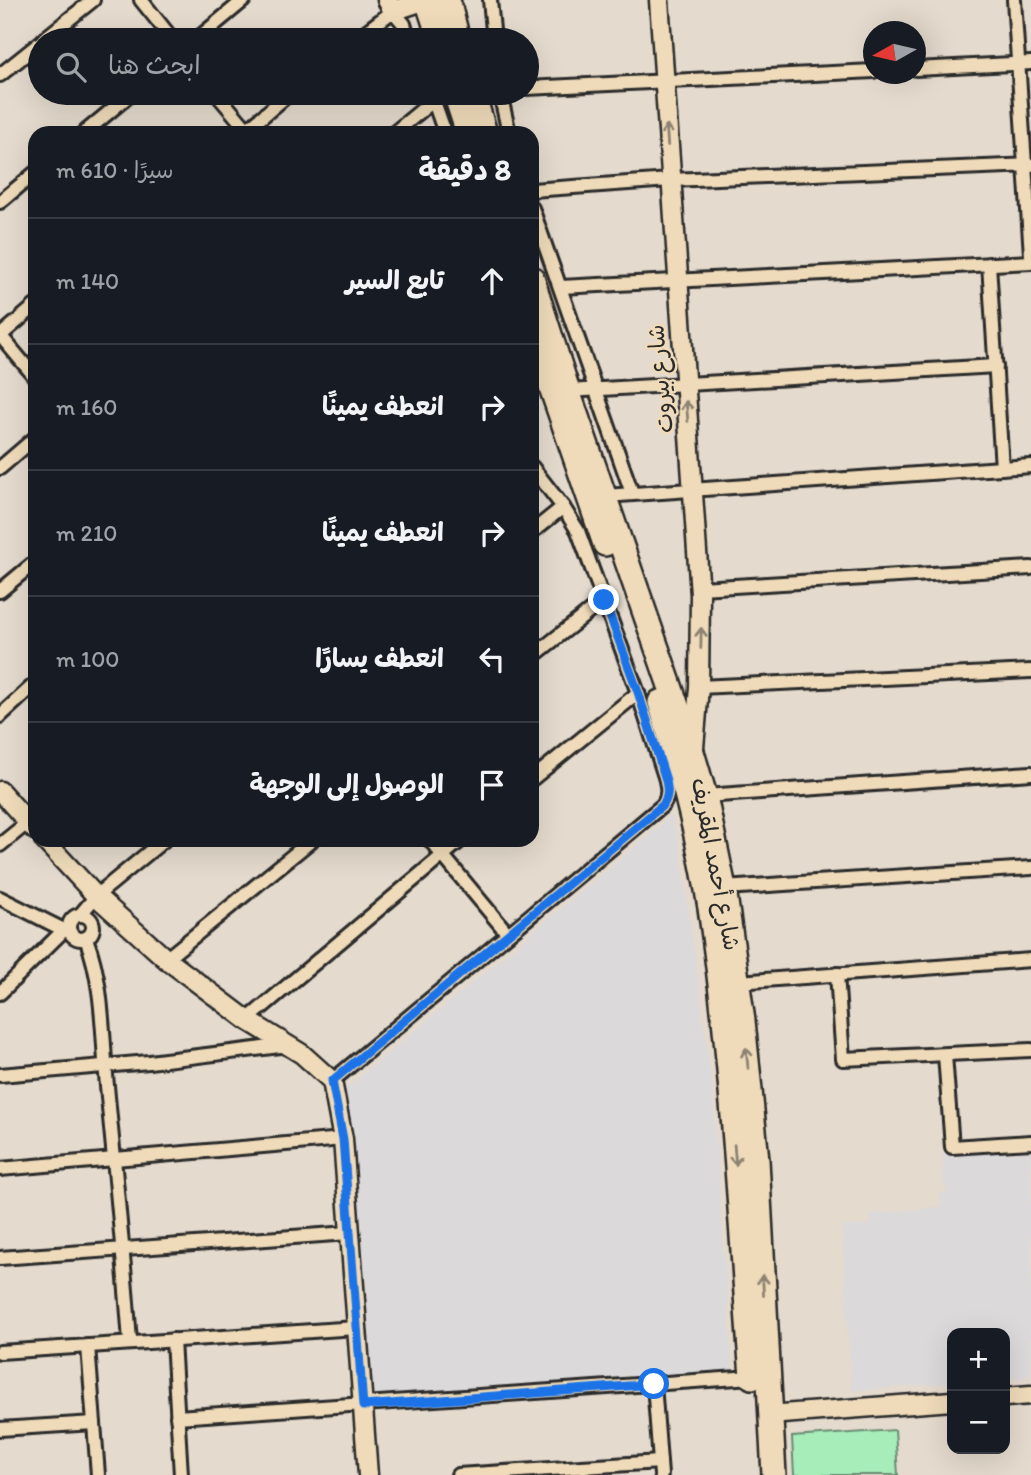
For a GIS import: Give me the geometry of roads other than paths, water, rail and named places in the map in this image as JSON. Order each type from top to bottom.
[{"type":"highway","points":[[426,0],[436,28]]},
{"type":"highway","points":[[448,0],[455,28]]},
{"type":"highway","points":[[447,105],[463,126]]},
{"type":"highway","points":[[477,105],[483,126]]},
{"type":"highway","name":"شارع أحمد المقريف","points":[[539,300],[693,755],[705,796],[724,888],[748,1067],[752,1377],[759,1475]]},
{"type":"highway","name":"شارع أحمد المقريف","points":[[539,352],[660,701],[683,776],[709,907],[749,1206],[774,1475]]},
{"type":"street","points":[[58,28],[93,0]]},
{"type":"street","points":[[141,0],[163,28]]},
{"type":"street","points":[[210,28],[244,0]]},
{"type":"street","points":[[367,28],[390,6],[426,0]]},
{"type":"street","points":[[490,0],[493,28]]},
{"type":"street","name":"شارع بيروت","points":[[659,0],[699,588],[699,687],[693,755]]},
{"type":"street","points":[[1014,0],[1025,63],[1031,255]]},
{"type":"street","points":[[390,6],[405,28]]},
{"type":"street","points":[[0,75],[28,52]]},
{"type":"street","points":[[926,68],[1025,63]]},
{"type":"street","points":[[539,87],[863,71]]},
{"type":"street","points":[[92,126],[117,105]]},
{"type":"street","points":[[225,105],[241,126]]},
{"type":"street","points":[[253,126],[276,105]]},
{"type":"street","points":[[402,126],[428,105]]},
{"type":"street","points":[[442,105],[445,126]]},
{"type":"street","points":[[503,105],[507,126]]},
{"type":"street","points":[[539,189],[670,180],[1028,165]]},
{"type":"street","points":[[0,202],[28,179]]},
{"type":"street","points":[[539,227],[632,493]]},
{"type":"street","points":[[561,287],[1031,262]]},
{"type":"street","points":[[989,264],[1002,468]]},
{"type":"street","points":[[28,312],[0,335],[28,369]]},
{"type":"street","points":[[568,391],[996,366]]},
{"type":"street","points":[[0,468],[28,444]]},
{"type":"street","points":[[605,496],[1031,466]]},
{"type":"street","points":[[332,1081],[667,799],[668,788],[638,692],[578,531],[564,507],[539,476]]},
{"type":"street","points":[[539,527],[564,507]]},
{"type":"street","points":[[0,591],[28,568]]},
{"type":"street","points":[[699,588],[1031,568]]},
{"type":"street","points":[[539,651],[604,600]]},
{"type":"street","points":[[699,687],[1031,671]]},
{"type":"street","points":[[0,716],[28,690]]},
{"type":"street","points":[[539,773],[638,692]]},
{"type":"street","points":[[705,796],[1031,773]]},
{"type":"street","points":[[0,790],[28,818]]},
{"type":"street","points":[[0,845],[28,826]]},
{"type":"street","points":[[50,847],[96,897],[166,960],[247,1020],[302,1054],[332,1081],[343,1139],[368,1475]]},
{"type":"street","points":[[0,993],[66,930],[71,920],[156,847]]},
{"type":"street","points":[[166,960],[303,847]]},
{"type":"street","points":[[436,847],[508,934]]},
{"type":"street","points":[[247,1020],[453,847]]},
{"type":"street","points":[[724,888],[1031,869]]},
{"type":"street","points":[[0,898],[66,930],[76,938],[86,938],[92,932],[92,924],[89,918],[80,915]]},
{"type":"street","points":[[86,938],[98,975],[130,1342]]},
{"type":"street","points":[[738,982],[1031,960]]},
{"type":"street","points":[[837,974],[843,1059],[1031,1050]]},
{"type":"street","points":[[0,1074],[105,1066],[288,1045]]},
{"type":"street","points":[[945,1055],[953,1147],[1031,1142]]},
{"type":"street","points":[[0,1169],[343,1139]]},
{"type":"street","points":[[0,1258],[349,1233]]},
{"type":"street","points":[[0,1352],[356,1328]]},
{"type":"street","points":[[173,1339],[181,1475]]},
{"type":"street","points":[[88,1346],[98,1475]]},
{"type":"street","points":[[177,1417],[752,1377]]},
{"type":"street","points":[[458,1475],[661,1468],[654,1384]]},
{"type":"street","points":[[1010,1396],[1031,1395]]},
{"type":"street","points":[[769,1415],[947,1401]]},
{"type":"street","points":[[0,1430],[94,1423]]}]
